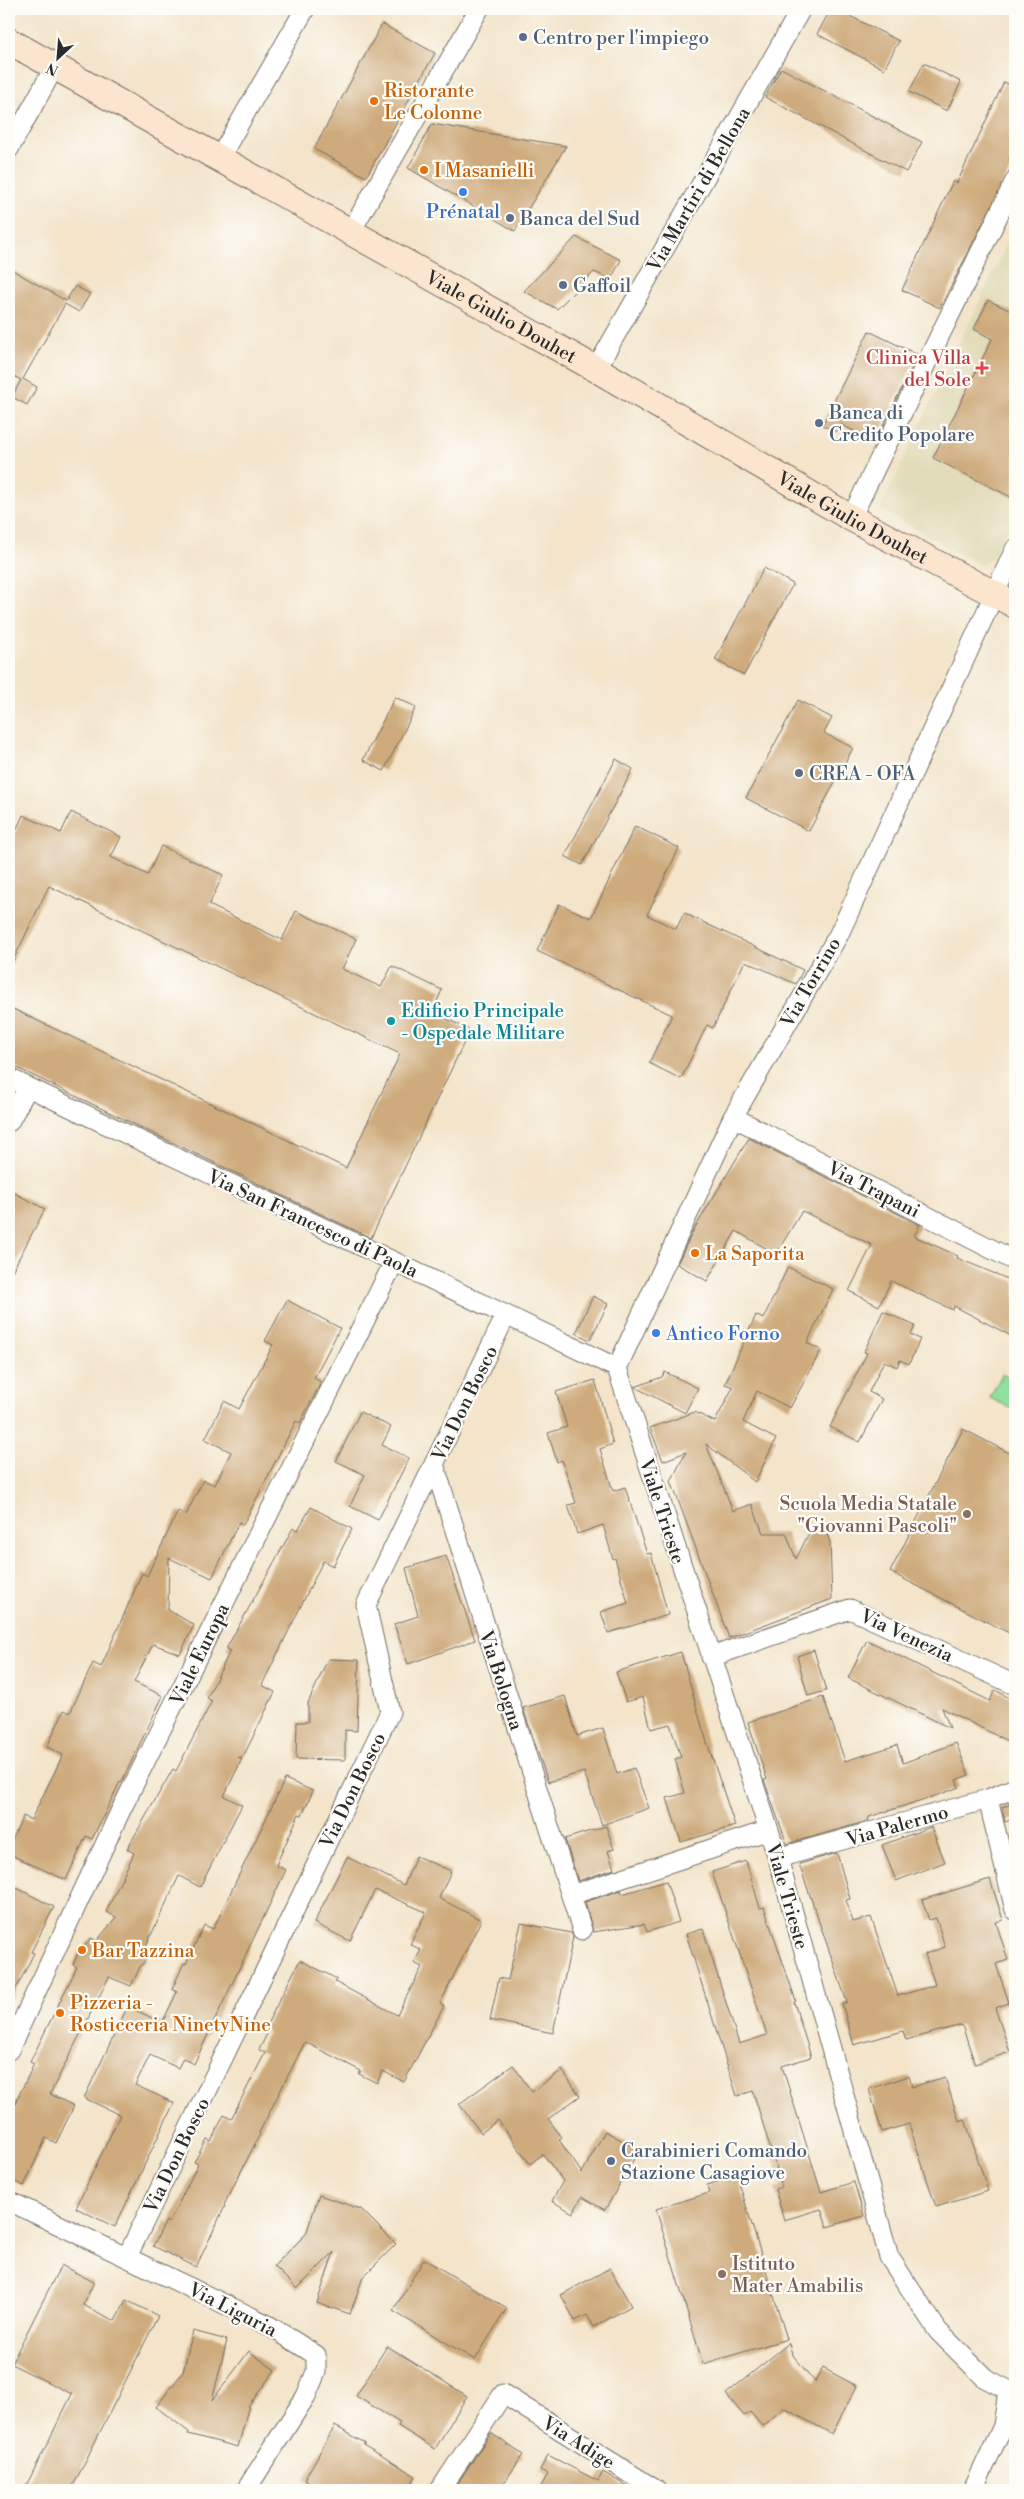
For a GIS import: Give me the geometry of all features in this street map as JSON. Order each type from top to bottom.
[{"type":"main road","name":"Viale Giulio Douhet","points":[[9,41],[220,157],[596,369],[851,518],[1004,599]]},
{"type":"street","points":[[220,157],[305,9]]},
{"type":"street","points":[[351,231],[479,9]]},
{"type":"street","name":"Via Martiri di Bellona","points":[[596,369],[801,9]]},
{"type":"street","points":[[9,149],[55,66]]},
{"type":"street","points":[[851,518],[1015,181]]},
{"type":"street","name":"Via Torrino","points":[[617,1368],[733,1117],[839,934],[1004,599],[1015,549]]},
{"type":"street","name":"Via San Francesco di Paola","points":[[9,1078],[617,1368]]},
{"type":"street","points":[[9,1122],[28,1088]]},
{"type":"street","name":"Via Trapani","points":[[733,1117],[1015,1261]]},
{"type":"street","name":"Viale Europa","points":[[9,2050],[120,1812],[394,1262]]},
{"type":"street","name":"Via Don Bosco","points":[[127,2257],[390,1712],[366,1605],[506,1315]]},
{"type":"street","name":"Viale Trieste","points":[[617,1368],[778,1858],[890,2257],[938,2331],[985,2378],[1012,2389]]},
{"type":"street","name":"Via Bologna","points":[[434,1464],[582,1930]]},
{"type":"street","name":"Via Venezia","points":[[711,1657],[850,1609],[1015,1685]]},
{"type":"street","name":"Via Palermo","points":[[778,1858],[988,1799],[1015,1788]]},
{"type":"street","points":[[988,1799],[1015,1910]]},
{"type":"street","points":[[571,1895],[769,1830]]},
{"type":"street","name":"Via Liguria","points":[[9,2201],[268,2325],[316,2355],[316,2372],[306,2396],[246,2490]]},
{"type":"street","points":[[973,2490],[1003,2426],[1012,2389]]},
{"type":"street","name":"Via Adige","points":[[440,2490],[503,2394],[656,2490]]},
{"type":"shaded area","name":"Clinica Villa del Sole","points":[[1015,227],[1015,513],[994,557],[979,565],[880,509]]},
{"type":"green space","points":[[1002,1374],[1015,1381],[1015,1410],[990,1398]]},
{"type":"building","points":[[831,9],[836,9],[899,41],[884,69],[817,34]]},
{"type":"building","name":"Ristorante Le Colonne","points":[[382,24],[435,53],[366,177],[314,149]]},
{"type":"building","points":[[924,63],[961,82],[947,111],[909,92]]},
{"type":"building","points":[[781,68],[922,142],[906,172],[765,97]]},
{"type":"building","points":[[1004,82],[1015,87],[1015,148],[1009,160],[1014,162],[940,308],[902,290],[953,181],[957,183]]},
{"type":"building","points":[[432,124],[566,146],[515,231],[408,168]]},
{"type":"building","points":[[576,237],[621,260],[611,279],[594,272],[557,309],[524,291]]},
{"type":"building","points":[[9,268],[66,301],[75,286],[90,294],[79,312],[65,304],[23,379],[37,387],[27,405],[12,397],[21,380],[9,373]]},
{"type":"building","points":[[988,300],[1015,313],[1015,499],[933,458],[992,339],[974,329]]},
{"type":"building","points":[[869,331],[918,355],[875,442],[840,424],[836,432],[822,425]]},
{"type":"building","points":[[764,568],[793,584],[744,675],[715,660]]},
{"type":"building","points":[[395,697],[416,707],[384,771],[363,760]]},
{"type":"building","name":"CREA - OFA","points":[[798,700],[832,718],[824,733],[853,748],[809,831],[746,798]]},
{"type":"building","points":[[616,759],[633,769],[582,865],[565,856]]},
{"type":"building","name":"Edificio Principale - Ospedale Militare","points":[[71,812],[121,837],[111,857],[148,875],[161,846],[223,875],[209,905],[282,940],[296,911],[356,939],[342,969],[381,987],[392,966],[442,990],[432,1012],[470,1030],[371,1238],[9,1064],[9,1007],[346,1168],[400,1054],[49,886],[9,969],[9,846],[23,815],[61,833]]},
{"type":"building","points":[[635,826],[679,848],[647,915],[676,929],[684,913],[803,970],[796,984],[745,961],[713,1028],[707,1025],[681,1079],[649,1063],[672,1015],[537,951],[559,904],[591,918]]},
{"type":"building","points":[[749,1138],[920,1225],[914,1236],[958,1256],[957,1258],[1015,1282],[1015,1338],[954,1306],[953,1310],[891,1281],[879,1306],[849,1291],[872,1245],[802,1211],[776,1254],[736,1231],[707,1281],[677,1264],[693,1231]]},
{"type":"building","points":[[9,1190],[45,1209],[9,1277]]},
{"type":"building","points":[[788,1267],[833,1289],[807,1343],[821,1350],[790,1408],[757,1391],[743,1422],[776,1439],[755,1482],[706,1444],[733,1511],[752,1504],[763,1533],[786,1533],[796,1559],[809,1533],[826,1532],[830,1542],[832,1599],[729,1638],[671,1481],[686,1452],[663,1461],[650,1428],[695,1412],[715,1422],[733,1387],[725,1384],[756,1315],[763,1319]]},
{"type":"building","points":[[593,1296],[608,1304],[590,1340],[576,1333]]},
{"type":"building","points":[[287,1300],[340,1328],[314,1378],[321,1382],[300,1423],[296,1421],[243,1525],[239,1522],[212,1578],[169,1558],[168,1610],[194,1625],[180,1654],[153,1644],[134,1682],[163,1696],[92,1839],[86,1836],[66,1880],[9,1854],[9,1847],[23,1816],[31,1820],[63,1755],[47,1747],[64,1710],[70,1713],[93,1663],[101,1667],[142,1573],[147,1576],[178,1511],[186,1515],[203,1480],[215,1485],[231,1452],[205,1439],[224,1401],[239,1409],[273,1345],[265,1341]]},
{"type":"building","points":[[883,1311],[915,1326],[911,1335],[920,1339],[909,1364],[900,1360],[897,1367],[884,1361],[869,1392],[882,1399],[860,1442],[830,1427],[867,1353],[864,1352]]},
{"type":"building","points":[[665,1372],[698,1388],[685,1413],[635,1387],[662,1377]]},
{"type":"building","points":[[595,1380],[613,1444],[600,1449],[613,1491],[625,1487],[647,1554],[651,1553],[668,1615],[608,1633],[601,1612],[628,1603],[615,1558],[613,1559],[603,1525],[577,1534],[568,1505],[576,1503],[562,1460],[557,1462],[548,1433],[567,1427],[556,1392]]},
{"type":"building","points":[[360,1412],[391,1427],[382,1445],[409,1458],[378,1520],[350,1506],[365,1475],[336,1461]]},
{"type":"building","name":"Scuola Media Statale \"Giovanni Pascoli\"","points":[[963,1429],[1015,1456],[1015,1636],[890,1572]]},
{"type":"building","points":[[311,1507],[352,1529],[333,1566],[323,1561],[262,1685],[275,1692],[243,1757],[238,1757],[242,1759],[224,1796],[242,1805],[200,1887],[179,1876],[142,1954],[147,1958],[140,1967],[131,1986],[109,1977],[50,2094],[74,2106],[56,2143],[46,2138],[24,2186],[9,2179],[9,2116],[34,2064],[30,2062],[77,1967],[73,1965],[77,1955],[91,1938],[97,1941],[116,1917],[106,1912],[134,1853],[127,1849],[173,1769],[176,1771],[212,1701],[207,1698],[230,1651],[226,1649],[293,1528],[298,1530]]},
{"type":"building","points":[[446,1556],[475,1640],[408,1664],[394,1624],[418,1616],[406,1568]]},
{"type":"building","points":[[867,1640],[990,1701],[995,1690],[1015,1701],[1015,1745],[942,1708],[950,1728],[848,1678]]},
{"type":"building","points":[[814,1650],[826,1691],[808,1696],[797,1656]]},
{"type":"building","points":[[681,1652],[703,1730],[735,1826],[681,1842],[667,1798],[685,1793],[675,1759],[681,1757],[670,1724],[651,1729],[643,1697],[626,1702],[616,1672]]},
{"type":"building","points":[[328,1659],[359,1660],[357,1731],[345,1730],[345,1760],[296,1759],[297,1722],[308,1722],[308,1703]]},
{"type":"building","points":[[565,1696],[577,1736],[603,1728],[617,1774],[634,1768],[649,1808],[602,1825],[584,1772],[548,1782],[523,1708]]},
{"type":"building","points":[[823,1697],[845,1761],[897,1745],[903,1763],[956,1743],[969,1775],[956,1780],[959,1787],[941,1794],[869,1817],[868,1821],[787,1844],[764,1780],[767,1779],[748,1722]]},
{"type":"building","points":[[285,1779],[313,1791],[302,1815],[299,1814],[276,1865],[286,1870],[194,2064],[183,2058],[178,2068],[150,2055],[135,2085],[174,2103],[115,2227],[76,2208],[120,2115],[84,2098],[128,2006],[162,2023],[177,1992],[172,1989],[184,1963],[186,1964],[204,1925],[213,1929]]},
{"type":"building","points":[[1015,1803],[1015,1818],[1005,1822],[1002,1807]]},
{"type":"building","points":[[606,1826],[614,1849],[608,1851],[614,1869],[578,1881],[565,1839]]},
{"type":"building","points":[[931,1827],[945,1862],[896,1881],[882,1845]]},
{"type":"building","points":[[837,1853],[850,1899],[846,1900],[853,1922],[871,1917],[898,1996],[935,1985],[925,1954],[945,1947],[936,1918],[929,1920],[922,1900],[990,1879],[1003,1920],[996,1922],[1008,1960],[996,1964],[1009,2003],[995,2008],[1010,2052],[975,2064],[962,2025],[906,2040],[903,2031],[854,2045],[842,2004],[847,2002],[799,1864]]},
{"type":"building","points":[[416,1856],[451,1871],[439,1898],[481,1920],[440,2004],[444,2006],[404,2082],[383,2071],[377,2083],[359,2074],[361,2071],[305,2042],[224,2205],[196,2267],[153,2246],[166,2221],[169,2223],[198,2164],[194,2162],[207,2139],[211,2141],[224,2115],[231,2119],[265,2053],[259,2050],[268,2032],[264,2030],[300,1960],[337,1979],[335,1982],[397,2015],[422,1967],[414,1963],[421,1950],[410,1944],[426,1912],[375,1890],[350,1941],[314,1923],[347,1857],[404,1885]]},
{"type":"building","points":[[746,1861],[760,1908],[764,1907],[796,2001],[794,2002],[811,2057],[782,2066],[821,2192],[854,2182],[864,2216],[827,2227],[821,2209],[784,2220],[775,2189],[782,2187],[753,2091],[737,2096],[686,1934],[703,1929],[739,2044],[767,2035],[712,1872]]},
{"type":"building","points":[[666,1881],[679,1922],[647,1932],[644,1924],[593,1932],[585,1902],[621,1890],[622,1894]]},
{"type":"building","points":[[9,1884],[54,1907],[31,1952],[34,1953],[9,2003]]},
{"type":"building","points":[[521,1923],[571,1933],[573,1937],[553,2033],[490,2020],[499,1978],[508,1980]]},
{"type":"building","points":[[513,2065],[532,2092],[562,2070],[580,2096],[548,2119],[562,2137],[559,2140],[582,2173],[605,2131],[639,2150],[605,2210],[582,2197],[573,2213],[552,2201],[563,2181],[543,2154],[530,2164],[498,2120],[481,2133],[459,2104]]},
{"type":"building","points":[[909,2076],[912,2087],[945,2077],[959,2121],[965,2119],[988,2191],[936,2207],[909,2124],[882,2132],[869,2089]]},
{"type":"building","name":"Istituto Mater Amabilis","points":[[737,2176],[787,2339],[703,2364],[656,2209],[709,2193],[707,2185]]},
{"type":"building","points":[[319,2195],[361,2209],[396,2244],[363,2277],[350,2314],[317,2303],[334,2252],[297,2289],[274,2266],[306,2234]]},
{"type":"building","points":[[424,2259],[507,2308],[475,2360],[393,2311]]},
{"type":"building","points":[[61,2265],[94,2282],[83,2305],[115,2321],[126,2300],[158,2316],[71,2490],[24,2490],[72,2394],[11,2364]]},
{"type":"building","points":[[610,2268],[631,2306],[594,2327],[587,2315],[575,2321],[561,2295]]},
{"type":"building","points":[[193,2331],[227,2340],[212,2401],[249,2351],[275,2370],[249,2405],[238,2447],[188,2434],[189,2432],[156,2407],[183,2372]]},
{"type":"building","points":[[789,2343],[792,2354],[815,2382],[823,2368],[857,2386],[832,2434],[784,2408],[762,2426],[750,2412],[744,2416],[726,2394]]},
{"type":"building","points":[[387,2346],[467,2396],[435,2449],[398,2426],[400,2423],[356,2396]]},
{"type":"building","points":[[335,2426],[416,2476],[408,2490],[322,2490],[304,2480]]},
{"type":"building","points":[[491,2433],[523,2455],[499,2490],[453,2490]]},
{"type":"building","points":[[548,2455],[598,2481],[603,2472],[633,2490],[539,2490],[548,2474],[540,2470]]},
{"type":"place","name":"Centro per l'impiego","points":[[523,37]]},
{"type":"place","name":"Ristorante Le Colonne","points":[[374,101]]},
{"type":"place","name":"I Masanielli","points":[[424,170]]},
{"type":"place","name":"Prénatal","points":[[463,192]]},
{"type":"place","name":"Banca del Sud","points":[[510,218]]},
{"type":"place","name":"Gaffoil","points":[[563,285]]},
{"type":"place","name":"Clinica Villa del Sole","points":[[982,368]]},
{"type":"place","name":"Banca di Credito Popolare","points":[[819,423]]},
{"type":"place","name":"CREA - OFA","points":[[799,773]]},
{"type":"place","name":"Edificio Principale - Ospedale Militare","points":[[391,1021]]},
{"type":"place","name":"La Saporita","points":[[695,1253]]},
{"type":"place","name":"Antico Forno","points":[[656,1333]]},
{"type":"place","name":"Scuola Media Statale \"Giovanni Pascoli\"","points":[[967,1514]]},
{"type":"place","name":"Bar Tazzina","points":[[82,1950]]},
{"type":"place","name":"Pizzeria - Rosticceria NinetyNine","points":[[60,2013]]},
{"type":"place","name":"Carabinieri Comando Stazione Casagiove","points":[[611,2161]]},
{"type":"place","name":"Istituto Mater Amabilis","points":[[722,2274]]}]
